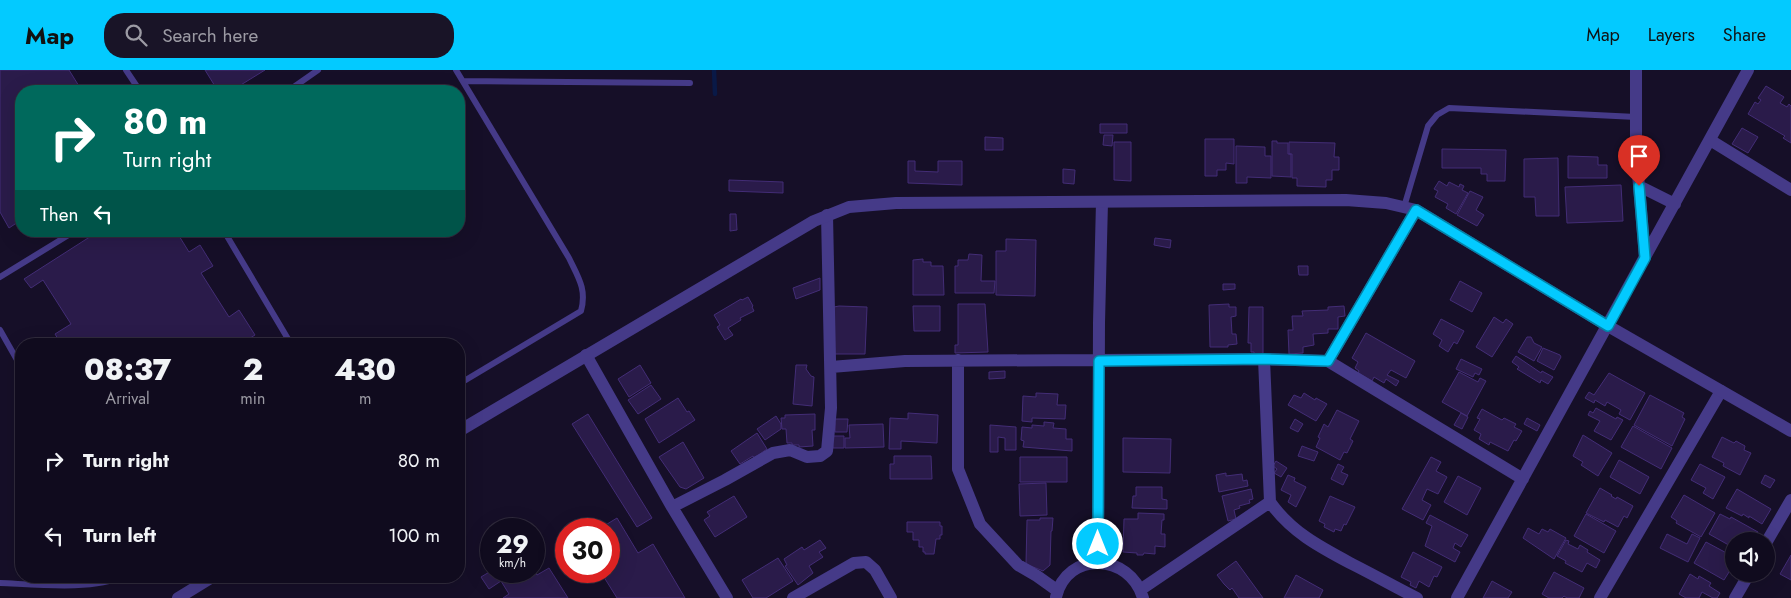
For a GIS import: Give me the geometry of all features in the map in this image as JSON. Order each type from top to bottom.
[{"type":"street","points":[[1636,70],[1636,150],[1645,258]]},
{"type":"street","points":[[1457,598],[1748,70]]},
{"type":"street","points":[[1710,140],[1791,190]]},
{"type":"street","points":[[1639,186],[1675,204]]},
{"type":"street","points":[[465,427],[814,221],[849,207],[896,204],[1346,200],[1386,204],[1410,209],[1791,431]]},
{"type":"street","points":[[1098,563],[1102,202]]},
{"type":"street","points":[[1328,361],[1410,209]]},
{"type":"street","points":[[672,507],[774,453],[790,450],[807,457],[824,454],[827,451],[831,408],[831,368],[827,215]]},
{"type":"street","points":[[586,355],[672,507],[727,598]]},
{"type":"street","points":[[831,368],[905,360],[1099,361],[1264,359],[1328,361],[1523,479]]},
{"type":"street","points":[[1264,359],[1270,502],[1279,515],[1297,532],[1317,546],[1417,598]]},
{"type":"street","points":[[958,360],[958,469],[980,524],[1018,565],[1037,576],[1057,594],[1064,580],[1073,571],[1085,565],[1098,563],[1111,564],[1123,570],[1133,578],[1141,594],[1270,502]]},
{"type":"street","points":[[1600,598],[1721,391]]},
{"type":"street","points":[[1772,532],[1791,500]]},
{"type":"street","points":[[794,598],[854,563],[866,562],[875,570],[892,598]]},
{"type":"street","points":[[1735,598],[1744,582]]},
{"type":"street","points":[[178,598],[203,583]]},
{"type":"lane","points":[[126,70],[136,85]]},
{"type":"lane","points":[[297,85],[318,70]]},
{"type":"lane","points":[[456,70],[465,85]]},
{"type":"lane","points":[[463,82],[690,83]]},
{"type":"lane","points":[[465,85],[569,258],[583,287],[584,300],[581,311],[465,380]]},
{"type":"lane","points":[[1410,209],[1428,126],[1437,116],[1449,108],[1636,117]]},
{"type":"lane","points":[[0,277],[65,237]]},
{"type":"lane","points":[[228,237],[287,338]]},
{"type":"lane","points":[[0,330],[15,356]]},
{"type":"lane","points":[[0,583],[87,585],[98,583]]},
{"type":"building","points":[[0,70],[69,70],[78,85],[15,85],[15,224],[9,228],[0,212]]},
{"type":"building","points":[[205,70],[265,70],[241,85],[214,85]]},
{"type":"building","points":[[1766,86],[1784,97],[1780,103],[1787,107],[1789,104],[1791,106],[1791,143],[1783,138],[1785,136],[1748,114],[1755,102],[1758,104],[1761,100],[1758,98]]},
{"type":"building","points":[[1100,124],[1127,124],[1127,133],[1100,133]]},
{"type":"building","points":[[1742,128],[1758,137],[1748,153],[1732,144]]},
{"type":"building","points":[[1104,135],[1113,135],[1112,146],[1103,145]]},
{"type":"building","points":[[985,137],[1003,138],[1003,150],[985,150]]},
{"type":"building","points":[[1205,139],[1234,139],[1234,164],[1226,163],[1226,170],[1217,170],[1217,176],[1205,176]]},
{"type":"building","points":[[1272,141],[1288,143],[1288,154],[1291,154],[1291,177],[1272,176]]},
{"type":"building","points":[[1114,142],[1131,142],[1131,181],[1114,180]]},
{"type":"building","points":[[1289,142],[1335,143],[1334,157],[1339,157],[1339,170],[1332,170],[1332,180],[1326,180],[1326,187],[1297,186],[1297,178],[1292,178],[1292,154],[1289,154]]},
{"type":"building","points":[[1236,146],[1265,147],[1265,156],[1271,156],[1271,178],[1247,177],[1247,183],[1236,183]]},
{"type":"building","points":[[1442,149],[1506,150],[1505,181],[1487,181],[1487,174],[1481,174],[1481,168],[1442,168]]},
{"type":"building","points":[[1568,156],[1598,157],[1598,165],[1607,165],[1607,178],[1568,178]]},
{"type":"building","points":[[1558,158],[1559,216],[1536,216],[1535,197],[1524,197],[1524,159]]},
{"type":"building","points":[[908,161],[915,161],[915,171],[938,172],[938,161],[962,161],[962,185],[908,183]]},
{"type":"building","points":[[1063,169],[1075,170],[1074,184],[1063,183]]},
{"type":"building","points":[[729,180],[783,182],[783,193],[729,191]]},
{"type":"building","points":[[1439,181],[1447,186],[1449,182],[1459,187],[1460,184],[1464,186],[1462,190],[1468,193],[1456,214],[1446,208],[1448,204],[1435,197],[1438,191],[1434,189]]},
{"type":"building","points":[[1621,185],[1623,221],[1567,223],[1565,187]]},
{"type":"building","points":[[1470,191],[1483,197],[1476,210],[1484,215],[1477,226],[1457,215]]},
{"type":"building","points":[[730,214],[736,214],[737,230],[730,231]]},
{"type":"building","points":[[90,237],[180,237],[189,252],[200,245],[213,266],[201,273],[229,317],[239,310],[255,335],[250,338],[57,338],[55,334],[71,324],[43,280],[31,288],[24,279]]},
{"type":"building","points":[[1155,238],[1171,240],[1170,248],[1154,245]]},
{"type":"building","points":[[1006,239],[1036,240],[1035,296],[996,295],[996,251],[1006,251]]},
{"type":"building","points":[[969,254],[982,255],[981,281],[995,281],[994,293],[955,293],[955,266],[958,266],[958,260],[968,260]]},
{"type":"building","points":[[923,259],[923,262],[931,262],[931,266],[943,266],[944,295],[913,295],[913,260]]},
{"type":"building","points":[[1298,266],[1308,266],[1308,275],[1299,275]]},
{"type":"building","points":[[820,278],[820,290],[796,299],[793,288]]},
{"type":"building","points":[[1460,281],[1482,293],[1472,312],[1450,300]]},
{"type":"building","points":[[1223,284],[1235,284],[1235,289],[1223,290]]},
{"type":"building","points":[[748,297],[754,311],[740,318],[741,320],[728,328],[733,335],[725,340],[717,327],[720,325],[714,315],[741,299]]},
{"type":"building","points":[[958,304],[985,304],[988,352],[955,353],[955,345],[958,345]]},
{"type":"building","points":[[1229,304],[1229,307],[1236,307],[1236,316],[1231,317],[1232,334],[1236,334],[1237,344],[1228,345],[1228,347],[1210,347],[1209,305]]},
{"type":"building","points":[[913,306],[940,306],[940,331],[914,331]]},
{"type":"building","points":[[1344,306],[1345,316],[1338,317],[1338,329],[1328,329],[1328,333],[1313,334],[1314,345],[1303,347],[1303,353],[1289,354],[1288,330],[1293,330],[1292,316],[1303,316],[1302,311],[1328,310],[1328,307]]},
{"type":"building","points":[[834,307],[867,307],[865,354],[833,354]]},
{"type":"building","points":[[1249,307],[1263,307],[1263,356],[1254,356],[1254,352],[1251,352],[1251,343],[1248,343]]},
{"type":"building","points":[[1494,317],[1503,323],[1506,319],[1513,324],[1492,357],[1476,347]]},
{"type":"building","points":[[1441,319],[1464,331],[1457,344],[1454,342],[1448,352],[1439,346],[1442,340],[1433,334]]},
{"type":"building","points":[[1366,333],[1415,361],[1406,378],[1391,370],[1387,375],[1399,381],[1396,386],[1386,379],[1384,383],[1374,377],[1372,381],[1358,373],[1359,371],[1355,368],[1358,362],[1352,358]]},
{"type":"building","points":[[1527,337],[1531,337],[1534,343],[1542,347],[1534,361],[1518,352]]},
{"type":"building","points":[[1543,348],[1561,357],[1554,370],[1537,361]]},
{"type":"building","points":[[1516,356],[1541,373],[1542,371],[1553,377],[1548,384],[1541,380],[1540,383],[1517,369],[1519,367],[1512,362]]},
{"type":"building","points":[[1461,359],[1482,369],[1479,375],[1475,373],[1473,377],[1456,369]]},
{"type":"building","points":[[640,365],[651,383],[629,397],[618,379]]},
{"type":"building","points":[[796,365],[807,365],[806,369],[814,377],[812,406],[793,404]]},
{"type":"building","points":[[1005,371],[1005,378],[989,379],[989,372]]},
{"type":"building","points":[[1459,372],[1478,382],[1480,378],[1486,381],[1467,416],[1442,402]]},
{"type":"building","points":[[1609,373],[1645,393],[1630,420],[1619,414],[1621,410],[1607,402],[1605,406],[1595,400],[1594,403],[1585,398],[1589,392],[1594,395]]},
{"type":"building","points":[[651,385],[661,399],[638,414],[628,400]]},
{"type":"building","points":[[1036,393],[1058,394],[1057,405],[1066,405],[1065,419],[1032,418],[1032,422],[1022,421],[1023,396],[1036,397]]},
{"type":"building","points":[[1304,393],[1315,400],[1316,398],[1327,404],[1316,421],[1288,405],[1294,395],[1301,398]]},
{"type":"building","points":[[1650,395],[1684,413],[1682,417],[1685,419],[1672,446],[1634,425]]},
{"type":"building","points":[[678,398],[695,420],[659,443],[645,419]]},
{"type":"building","points":[[1596,408],[1616,419],[1617,417],[1623,420],[1611,440],[1594,431],[1600,421],[1588,415],[1590,411],[1593,413]]},
{"type":"building","points":[[1482,409],[1502,420],[1504,418],[1516,424],[1514,427],[1522,431],[1508,451],[1490,442],[1489,445],[1479,439],[1481,434],[1474,430],[1480,419],[1477,418]]},
{"type":"building","points":[[1337,410],[1359,421],[1350,439],[1353,441],[1347,453],[1344,452],[1340,460],[1316,447],[1324,424],[1328,427]]},
{"type":"building","points":[[908,413],[938,415],[937,443],[901,441],[901,449],[889,449],[890,418],[908,419]]},
{"type":"building","points":[[1461,413],[1468,417],[1462,429],[1454,425]]},
{"type":"building","points":[[588,414],[652,518],[637,527],[572,424]]},
{"type":"building","points":[[815,414],[815,430],[812,430],[813,446],[799,447],[799,445],[787,443],[786,429],[782,429],[781,418],[785,418],[785,415]]},
{"type":"building","points":[[776,416],[781,424],[781,429],[765,440],[757,429]]},
{"type":"building","points":[[1527,418],[1540,425],[1537,431],[1524,424]]},
{"type":"building","points":[[833,419],[848,419],[847,432],[835,432]]},
{"type":"building","points":[[1295,419],[1303,424],[1298,432],[1290,428]]},
{"type":"building","points":[[1044,422],[1054,423],[1053,428],[1066,429],[1066,439],[1072,439],[1072,451],[1023,447],[1024,441],[1021,440],[1022,427],[1032,428],[1032,425],[1044,426]]},
{"type":"building","points":[[883,424],[884,447],[845,448],[845,438],[850,438],[849,425]]},
{"type":"building","points":[[990,425],[1016,427],[1016,450],[1005,450],[1005,438],[998,437],[998,452],[990,452]]},
{"type":"building","points":[[1633,426],[1672,448],[1661,469],[1621,447]]},
{"type":"building","points":[[757,433],[767,449],[754,458],[753,456],[740,464],[731,451]]},
{"type":"building","points":[[1583,435],[1612,453],[1598,476],[1581,465],[1583,462],[1573,456]]},
{"type":"building","points":[[832,436],[844,436],[844,448],[833,448]]},
{"type":"building","points":[[1722,437],[1734,443],[1736,441],[1745,446],[1744,450],[1751,453],[1740,475],[1723,466],[1724,463],[1712,457]]},
{"type":"building","points":[[1123,438],[1171,439],[1170,473],[1123,472]]},
{"type":"building","points":[[683,442],[704,478],[686,489],[680,487],[659,457]]},
{"type":"building","points":[[1302,446],[1318,452],[1314,461],[1298,456]]},
{"type":"building","points":[[894,456],[931,456],[932,479],[890,479],[890,464],[894,464]]},
{"type":"building","points":[[1020,457],[1067,457],[1067,482],[1020,482]]},
{"type":"building","points":[[1431,457],[1441,462],[1436,471],[1447,477],[1438,494],[1427,489],[1422,500],[1431,505],[1423,520],[1402,509]]},
{"type":"building","points":[[1619,460],[1649,477],[1640,494],[1610,477]]},
{"type":"building","points":[[1276,461],[1287,468],[1281,477],[1274,473],[1277,469],[1273,466]]},
{"type":"building","points":[[1338,464],[1344,467],[1341,472],[1348,475],[1343,485],[1331,479]]},
{"type":"building","points":[[1700,464],[1725,477],[1713,499],[1703,493],[1706,488],[1691,480]]},
{"type":"building","points":[[1226,473],[1226,476],[1242,474],[1243,481],[1247,480],[1248,486],[1219,492],[1216,475]]},
{"type":"building","points":[[1288,475],[1295,478],[1294,481],[1306,487],[1296,507],[1288,502],[1291,495],[1281,490]]},
{"type":"building","points":[[1765,475],[1775,480],[1770,488],[1761,483]]},
{"type":"building","points":[[1458,476],[1481,488],[1467,515],[1444,502]]},
{"type":"building","points":[[1046,483],[1047,515],[1020,516],[1019,484]]},
{"type":"building","points":[[1136,487],[1162,487],[1162,499],[1167,500],[1167,509],[1132,508],[1133,496],[1136,496]]},
{"type":"building","points":[[1600,488],[1616,499],[1617,497],[1633,506],[1627,518],[1624,516],[1618,527],[1586,513]]},
{"type":"building","points":[[1251,489],[1253,499],[1249,500],[1250,503],[1239,506],[1240,508],[1234,510],[1236,519],[1228,521],[1222,496]]},
{"type":"building","points":[[1737,489],[1771,509],[1762,524],[1749,516],[1749,518],[1743,514],[1742,516],[1726,508]]},
{"type":"building","points":[[1684,495],[1715,513],[1701,537],[1676,523],[1677,521],[1671,517]]},
{"type":"building","points":[[734,496],[747,517],[715,537],[704,520],[710,516],[707,512]]},
{"type":"building","points":[[1330,496],[1355,507],[1341,531],[1335,529],[1334,532],[1324,527],[1325,524],[1319,521]]},
{"type":"building","points":[[1138,513],[1164,514],[1161,534],[1165,534],[1165,547],[1155,546],[1155,554],[1144,553],[1143,555],[1137,555],[1137,553],[1123,552],[1124,519],[1138,519]]},
{"type":"building","points":[[1586,514],[1616,531],[1604,553],[1574,536]]},
{"type":"building","points":[[1720,514],[1730,519],[1731,517],[1758,532],[1725,532],[1725,543],[1709,534]]},
{"type":"building","points":[[1430,515],[1468,535],[1461,547],[1455,543],[1453,548],[1460,552],[1455,562],[1425,546],[1432,526],[1426,523]]},
{"type":"building","points":[[1040,518],[1053,518],[1050,565],[1043,571],[1026,564],[1027,520],[1040,520]]},
{"type":"building","points":[[907,522],[940,522],[942,535],[940,535],[940,539],[936,539],[934,554],[925,554],[923,552],[923,547],[919,547],[919,540],[913,540],[913,532],[907,532]]},
{"type":"building","points":[[620,523],[638,553],[653,544],[685,598],[617,598],[608,583],[620,583]]},
{"type":"building","points":[[1528,528],[1539,534],[1542,529],[1548,532],[1550,529],[1566,538],[1554,559],[1523,538]]},
{"type":"building","points":[[1667,534],[1687,544],[1692,534],[1700,538],[1688,562],[1660,548]]},
{"type":"building","points":[[820,540],[826,548],[819,552],[823,557],[809,566],[813,573],[798,585],[785,566],[787,565],[784,559],[802,547],[804,550]]},
{"type":"building","points":[[1566,540],[1569,541],[1568,544],[1578,549],[1580,545],[1600,560],[1596,568],[1587,563],[1582,572],[1565,563],[1566,561],[1557,556]]},
{"type":"building","points":[[1706,542],[1725,552],[1725,578],[1724,580],[1694,563]]},
{"type":"building","points":[[1413,552],[1442,567],[1437,577],[1434,576],[1429,587],[1419,581],[1416,588],[1410,585],[1411,582],[1401,577]]},
{"type":"building","points":[[1791,555],[1791,580],[1780,574]]},
{"type":"building","points":[[778,558],[793,581],[766,598],[753,598],[742,580]]},
{"type":"building","points":[[1236,561],[1263,598],[1239,598],[1232,588],[1230,590],[1217,575]]},
{"type":"building","points":[[549,568],[555,577],[555,583],[558,583],[568,598],[503,598],[509,594],[502,583],[545,583],[545,570]]},
{"type":"building","points":[[1554,572],[1584,588],[1579,598],[1567,598],[1564,596],[1562,598],[1549,598],[1542,594]]},
{"type":"building","points":[[1690,574],[1698,579],[1699,576],[1711,583],[1709,586],[1720,593],[1717,598],[1702,592],[1699,598],[1686,598],[1679,594]]},
{"type":"building","points":[[1296,575],[1323,590],[1319,598],[1284,598]]},
{"type":"building","points":[[1492,581],[1512,592],[1508,598],[1483,598]]},
{"type":"building","points":[[485,583],[498,583],[489,589]]},
{"type":"waterway","points":[[714,70],[715,94]]},
{"type":"route","points":[[1098,544],[1099,361],[1264,359],[1328,361],[1416,210],[1608,326],[1645,258],[1639,186]]}]
